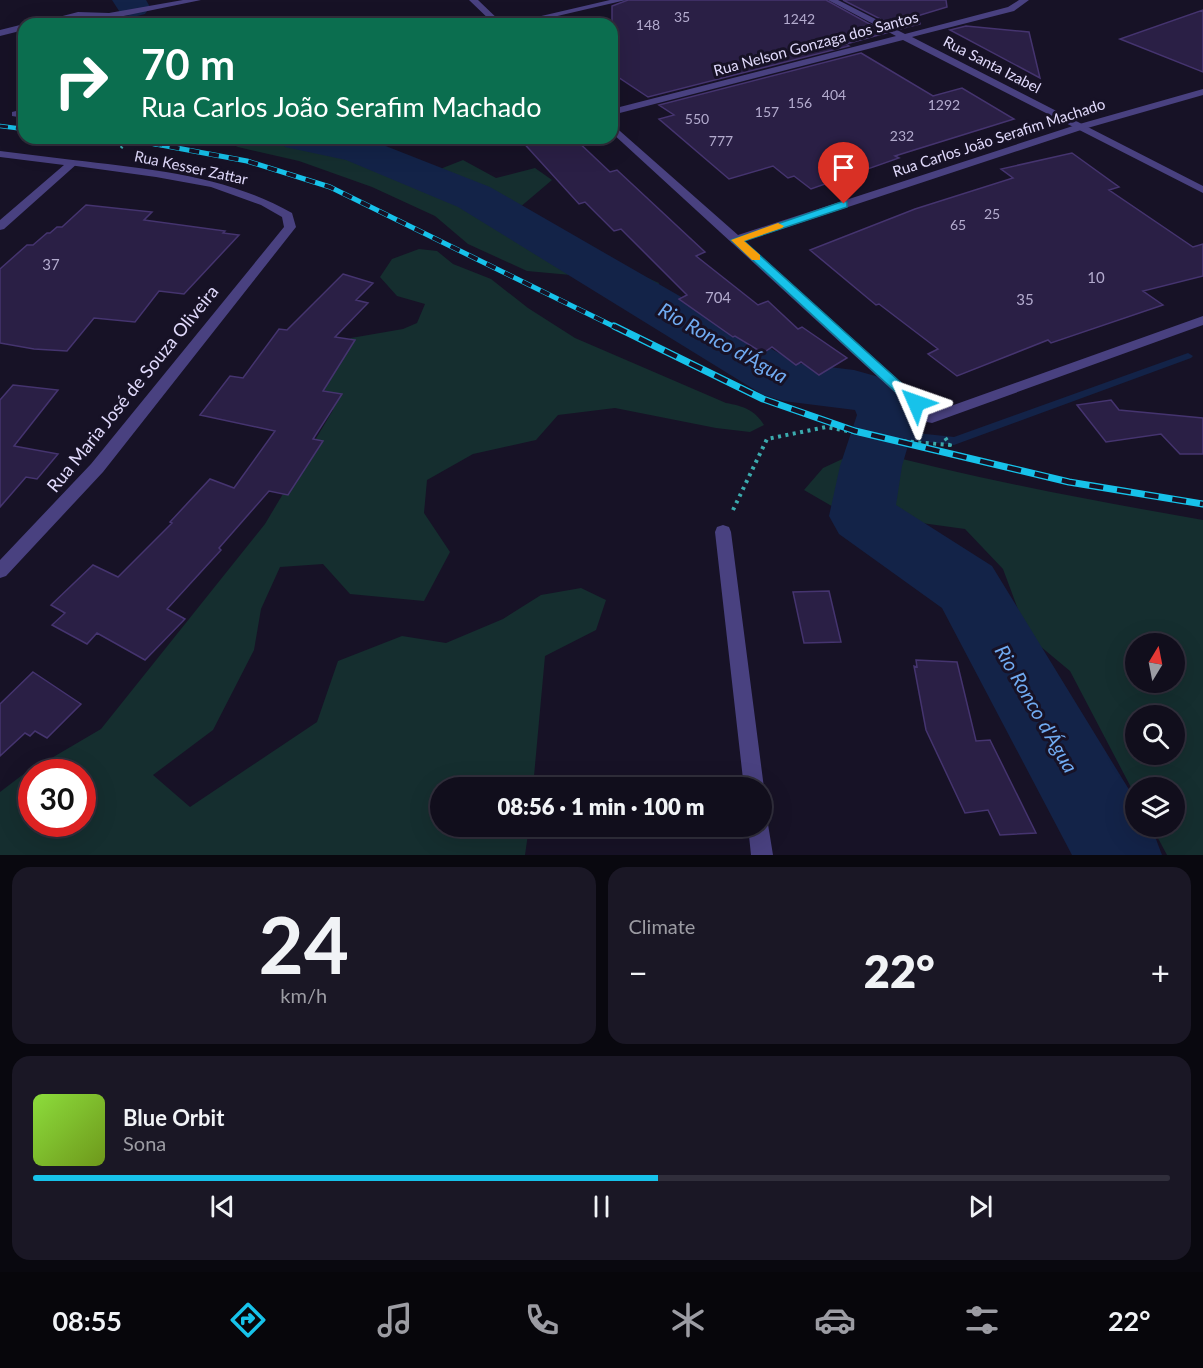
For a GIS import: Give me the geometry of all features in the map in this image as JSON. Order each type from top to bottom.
[{"type":"street","points":[[120,18],[197,0]]},
{"type":"street","points":[[473,0],[492,18]]},
{"type":"street","points":[[539,18],[622,0]]},
{"type":"street","name":"Rua Santa Izabel","points":[[832,0],[1203,190]]},
{"type":"street","name":"Rua Nelson Gonzaga dos Santos","points":[[618,110],[1011,9],[1025,0]]},
{"type":"street","points":[[64,18],[78,15],[98,18]]},
{"type":"street","points":[[0,33],[18,28]]},
{"type":"street","name":"Rua Carlos João Serafim Machado","points":[[736,240],[1080,127],[1203,92]]},
{"type":"street","points":[[618,132],[932,418],[1203,320]]},
{"type":"street","name":"Rua Kesser Zattar","points":[[0,154],[164,176],[225,187],[267,201],[288,215],[290,227]]},
{"type":"street","points":[[0,226],[73,163]]},
{"type":"street","name":"Rua Maria José de Souza Oliveira","points":[[0,571],[98,468],[290,227]]},
{"type":"street","points":[[723,532],[753,777]]},
{"type":"street","points":[[760,837],[762,855]]},
{"type":"path","points":[[723,532],[767,439],[826,427],[901,441],[950,445],[932,418]]},
{"type":"green space","points":[[231,144],[364,144],[391,159],[430,173],[463,160],[496,178],[535,168],[552,180],[519,208],[542,229],[569,234],[585,250],[659,283],[656,295],[621,297],[582,276],[527,271],[468,244],[435,216],[372,187],[299,161]]},
{"type":"green space","points":[[419,249],[437,251],[453,264],[491,279],[528,308],[575,338],[726,403],[748,410],[764,425],[750,432],[716,428],[615,408],[558,415],[536,440],[473,454],[427,480],[424,513],[450,552],[424,601],[350,594],[323,564],[280,567],[261,609],[254,650],[213,730],[153,775],[190,807],[317,722],[338,661],[402,636],[446,643],[503,619],[541,595],[581,588],[606,600],[596,630],[545,656],[534,777],[430,777],[430,837],[528,837],[525,855],[0,855],[0,792],[18,778],[18,837],[96,837],[96,759],[50,759],[101,729],[265,524],[333,410],[323,385],[331,363],[351,338],[403,329],[417,323],[425,304],[397,296],[380,277],[392,259]]},
{"type":"green space","points":[[864,449],[1033,488],[1203,520],[1203,855],[1167,855],[1157,837],[1185,837],[1185,777],[1126,777],[1070,671],[1028,636],[1003,569],[965,529],[842,512],[804,490],[823,468]]},
{"type":"building","points":[[628,0],[826,0],[886,33],[846,44],[849,46],[648,97],[618,77],[618,18],[612,18],[612,6]]},
{"type":"building","points":[[843,0],[946,0],[947,7],[904,20],[920,21],[920,24],[900,29]]},
{"type":"building","points":[[1203,10],[1203,72],[1120,39]]},
{"type":"building","points":[[966,26],[1029,32],[1040,78],[950,30]]},
{"type":"building","points":[[861,53],[933,96],[962,88],[1014,119],[895,156],[899,158],[811,189],[794,176],[788,178],[773,166],[729,179],[659,119],[674,115],[659,105]]},
{"type":"building","points":[[524,144],[580,144],[610,172],[617,170],[705,252],[696,256],[758,305],[768,301],[798,329],[802,327],[847,358],[819,375],[801,362],[796,365],[772,347],[763,353],[735,336],[733,337],[679,299],[687,295],[621,229],[614,231],[585,202],[579,204]]},
{"type":"building","points":[[1072,153],[1119,187],[1109,190],[1193,247],[1203,244],[1203,276],[1143,291],[1163,305],[1051,343],[1048,340],[957,376],[928,354],[938,349],[879,304],[876,305],[810,250],[915,209],[1013,178],[1001,169]]},
{"type":"building","points":[[86,205],[152,212],[144,220],[239,235],[184,294],[159,291],[135,322],[94,318],[67,351],[34,349],[0,343],[0,269],[27,245],[33,245],[47,233],[57,227],[62,227]]},
{"type":"building","points":[[343,274],[373,283],[356,300],[368,303],[335,337],[355,340],[323,391],[342,394],[313,439],[323,441],[288,495],[269,491],[219,548],[221,550],[167,609],[185,619],[145,660],[97,633],[87,644],[52,625],[65,613],[51,605],[93,565],[118,577],[172,523],[170,522],[210,479],[234,488],[275,431],[200,415],[230,376],[243,378],[279,329],[287,330]]},
{"type":"building","points":[[13,385],[58,390],[14,446],[58,454],[37,479],[26,477],[0,507],[0,400]]},
{"type":"building","points":[[1111,400],[1119,410],[1203,418],[1203,454],[1180,454],[1161,434],[1106,442],[1077,405]]},
{"type":"building","points":[[829,591],[841,642],[804,643],[793,592]]},
{"type":"building","points":[[916,660],[957,662],[976,741],[990,740],[1036,833],[1000,835],[988,810],[965,813],[926,730],[914,666],[917,667]]},
{"type":"building","points":[[33,672],[81,704],[47,738],[35,731],[30,736],[25,733],[0,756],[0,704]]},
{"type":"waterway","name":"Rio Ronco d'Água","points":[[129,0],[133,7]]},
{"type":"waterway","name":"Rio Ronco d'Água","points":[[329,144],[358,150],[474,197],[783,381],[854,390],[876,396],[887,415],[871,466],[862,516],[967,587],[1119,855]]},
{"type":"waterway","points":[[887,415],[913,437],[954,441],[1188,356]]},
{"type":"railway","points":[[0,126],[18,128]]},
{"type":"railway","points":[[158,145],[247,161],[330,187],[617,328]]},
{"type":"railway","points":[[614,326],[763,399],[855,431],[1069,482],[1203,504]]},
{"type":"slow traffic","points":[[756,258],[736,240],[778,226]]},
{"type":"route","points":[[844,204],[736,240],[916,403]]}]
